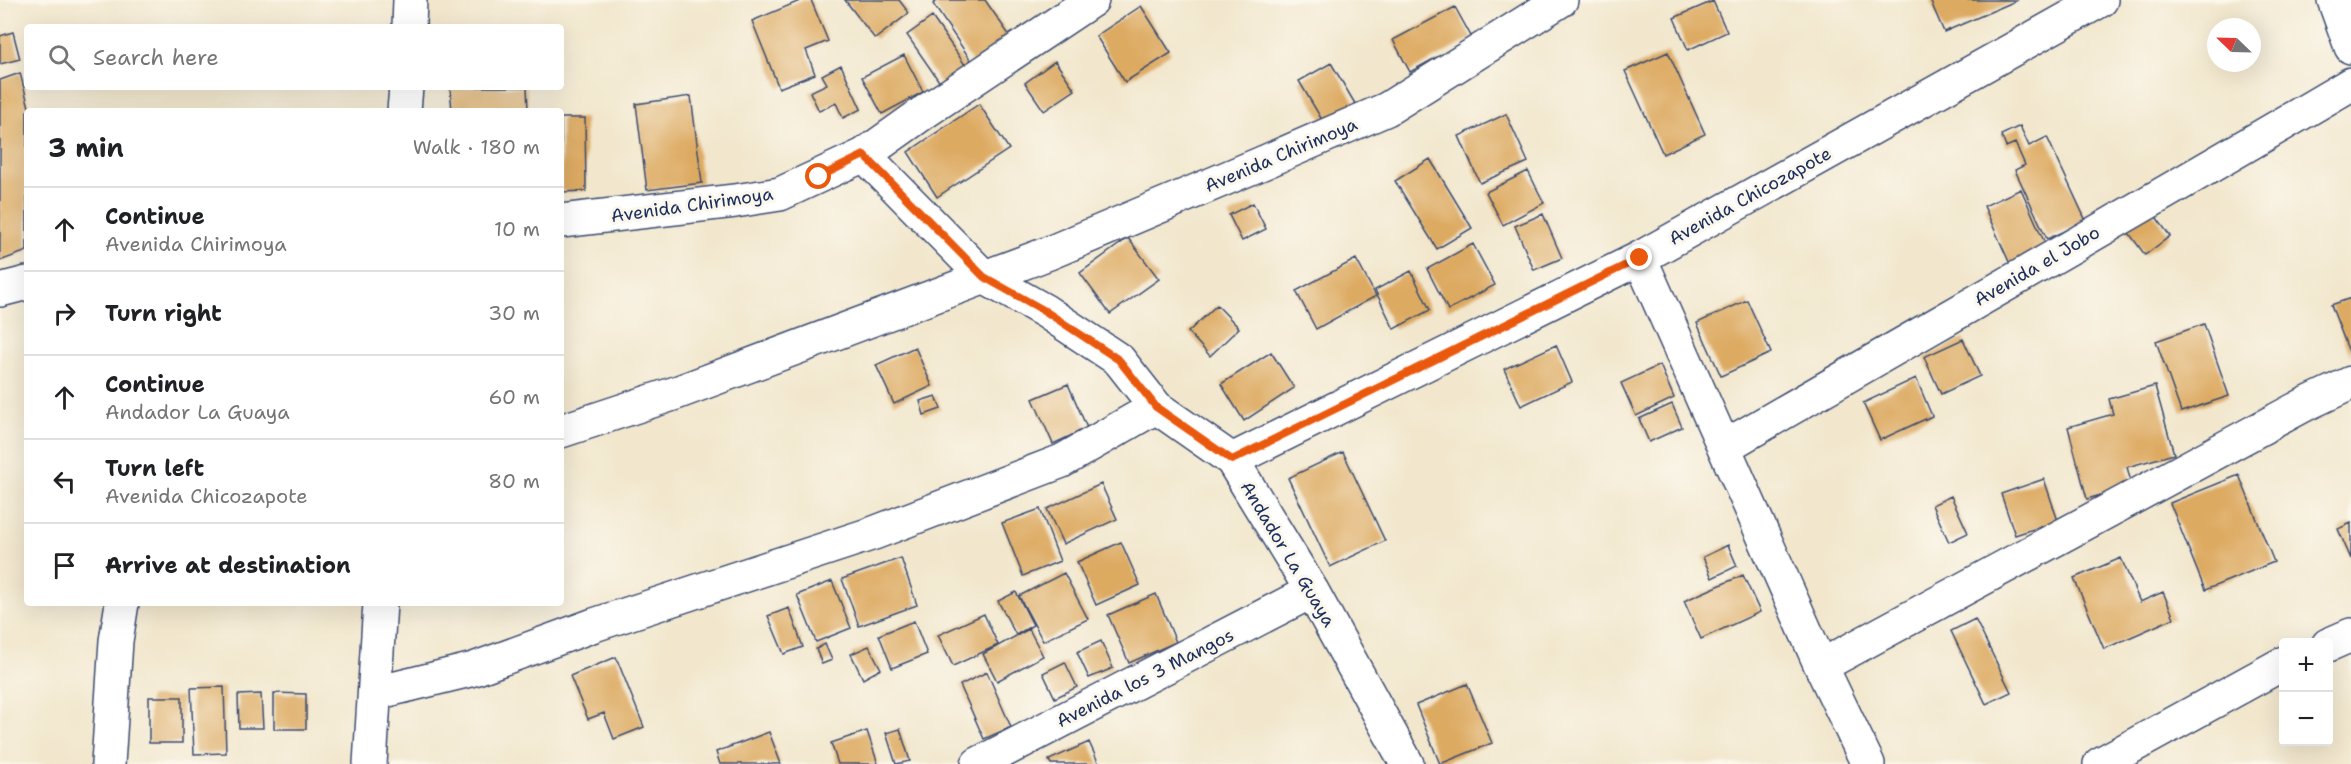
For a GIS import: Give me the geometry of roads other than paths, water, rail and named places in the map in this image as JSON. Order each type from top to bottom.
[{"type":"street","points":[[409,24],[410,0]]},
{"type":"street","name":"Avenida Chirimoya","points":[[564,221],[780,194],[864,155],[1092,0]]},
{"type":"street","name":"Avenida Chirimoya","points":[[564,430],[676,393],[1060,249],[1387,109],[1562,0]]},
{"type":"street","name":"Avenida Chicozapote","points":[[1232,460],[1640,258],[2101,0]]},
{"type":"street","points":[[2334,0],[2351,47]]},
{"type":"street","name":"Avenida el Jobo","points":[[1724,447],[2086,237],[2182,185],[2351,84]]},
{"type":"street","points":[[405,108],[406,90]]},
{"type":"street","name":"Andador La Guaya","points":[[864,155],[984,277],[1045,311],[1119,360],[1156,407],[1232,460],[1312,591],[1407,764]]},
{"type":"street","points":[[1640,258],[1821,666],[1868,764]]},
{"type":"street","points":[[0,290],[24,284]]},
{"type":"street","points":[[1821,666],[2304,405],[2351,383]]},
{"type":"street","points":[[376,693],[474,669],[594,625],[874,533],[1062,461],[1156,407]]},
{"type":"street","name":"Avenida los 3 Mangos","points":[[978,764],[1312,591]]},
{"type":"street","points":[[108,764],[116,641],[122,606]]},
{"type":"street","points":[[369,764],[376,693],[380,606]]},
{"type":"street","points":[[2333,643],[2351,635]]},
{"type":"street","points":[[2100,764],[2279,665]]}]
